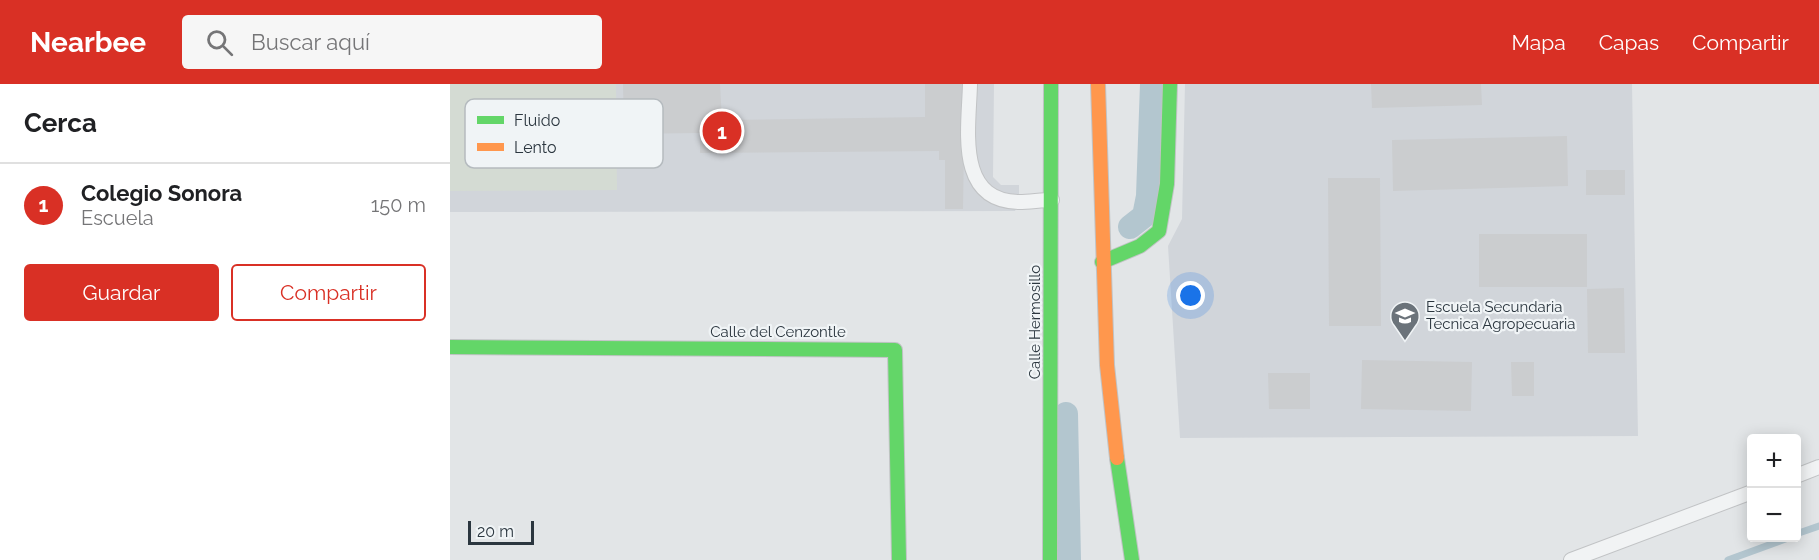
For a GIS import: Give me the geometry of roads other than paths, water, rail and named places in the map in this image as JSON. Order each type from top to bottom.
[{"type":"street","name":"Calle Hermosillo","points":[[1050,560],[1051,84]]},
{"type":"street","points":[[1098,84],[1102,262],[1113,430],[1132,560]]},
{"type":"street","points":[[1102,262],[1145,244],[1161,227],[1165,205],[1170,84]]},
{"type":"street","name":"Calle del Cenzontle","points":[[450,347],[895,350],[899,560]]},
{"type":"lane","points":[[970,84],[969,160],[975,179],[988,193],[1008,201],[1052,200]]},
{"type":"lane","points":[[1801,474],[1819,467]]},
{"type":"lane","points":[[1571,560],[1747,494]]},
{"type":"waterway","points":[[1130,227],[1144,216],[1148,196],[1152,84]]},
{"type":"waterway","points":[[1066,414],[1069,560]]},
{"type":"waterway","points":[[1801,532],[1819,526]]},
{"type":"waterway","points":[[1728,560],[1777,542]]},
{"type":"place","name":"Colegio Sonora","points":[[722,131]]},
{"type":"place","name":"Escuela Secundaria Tecnica Agropecuaria","points":[[1405,342]]}]
